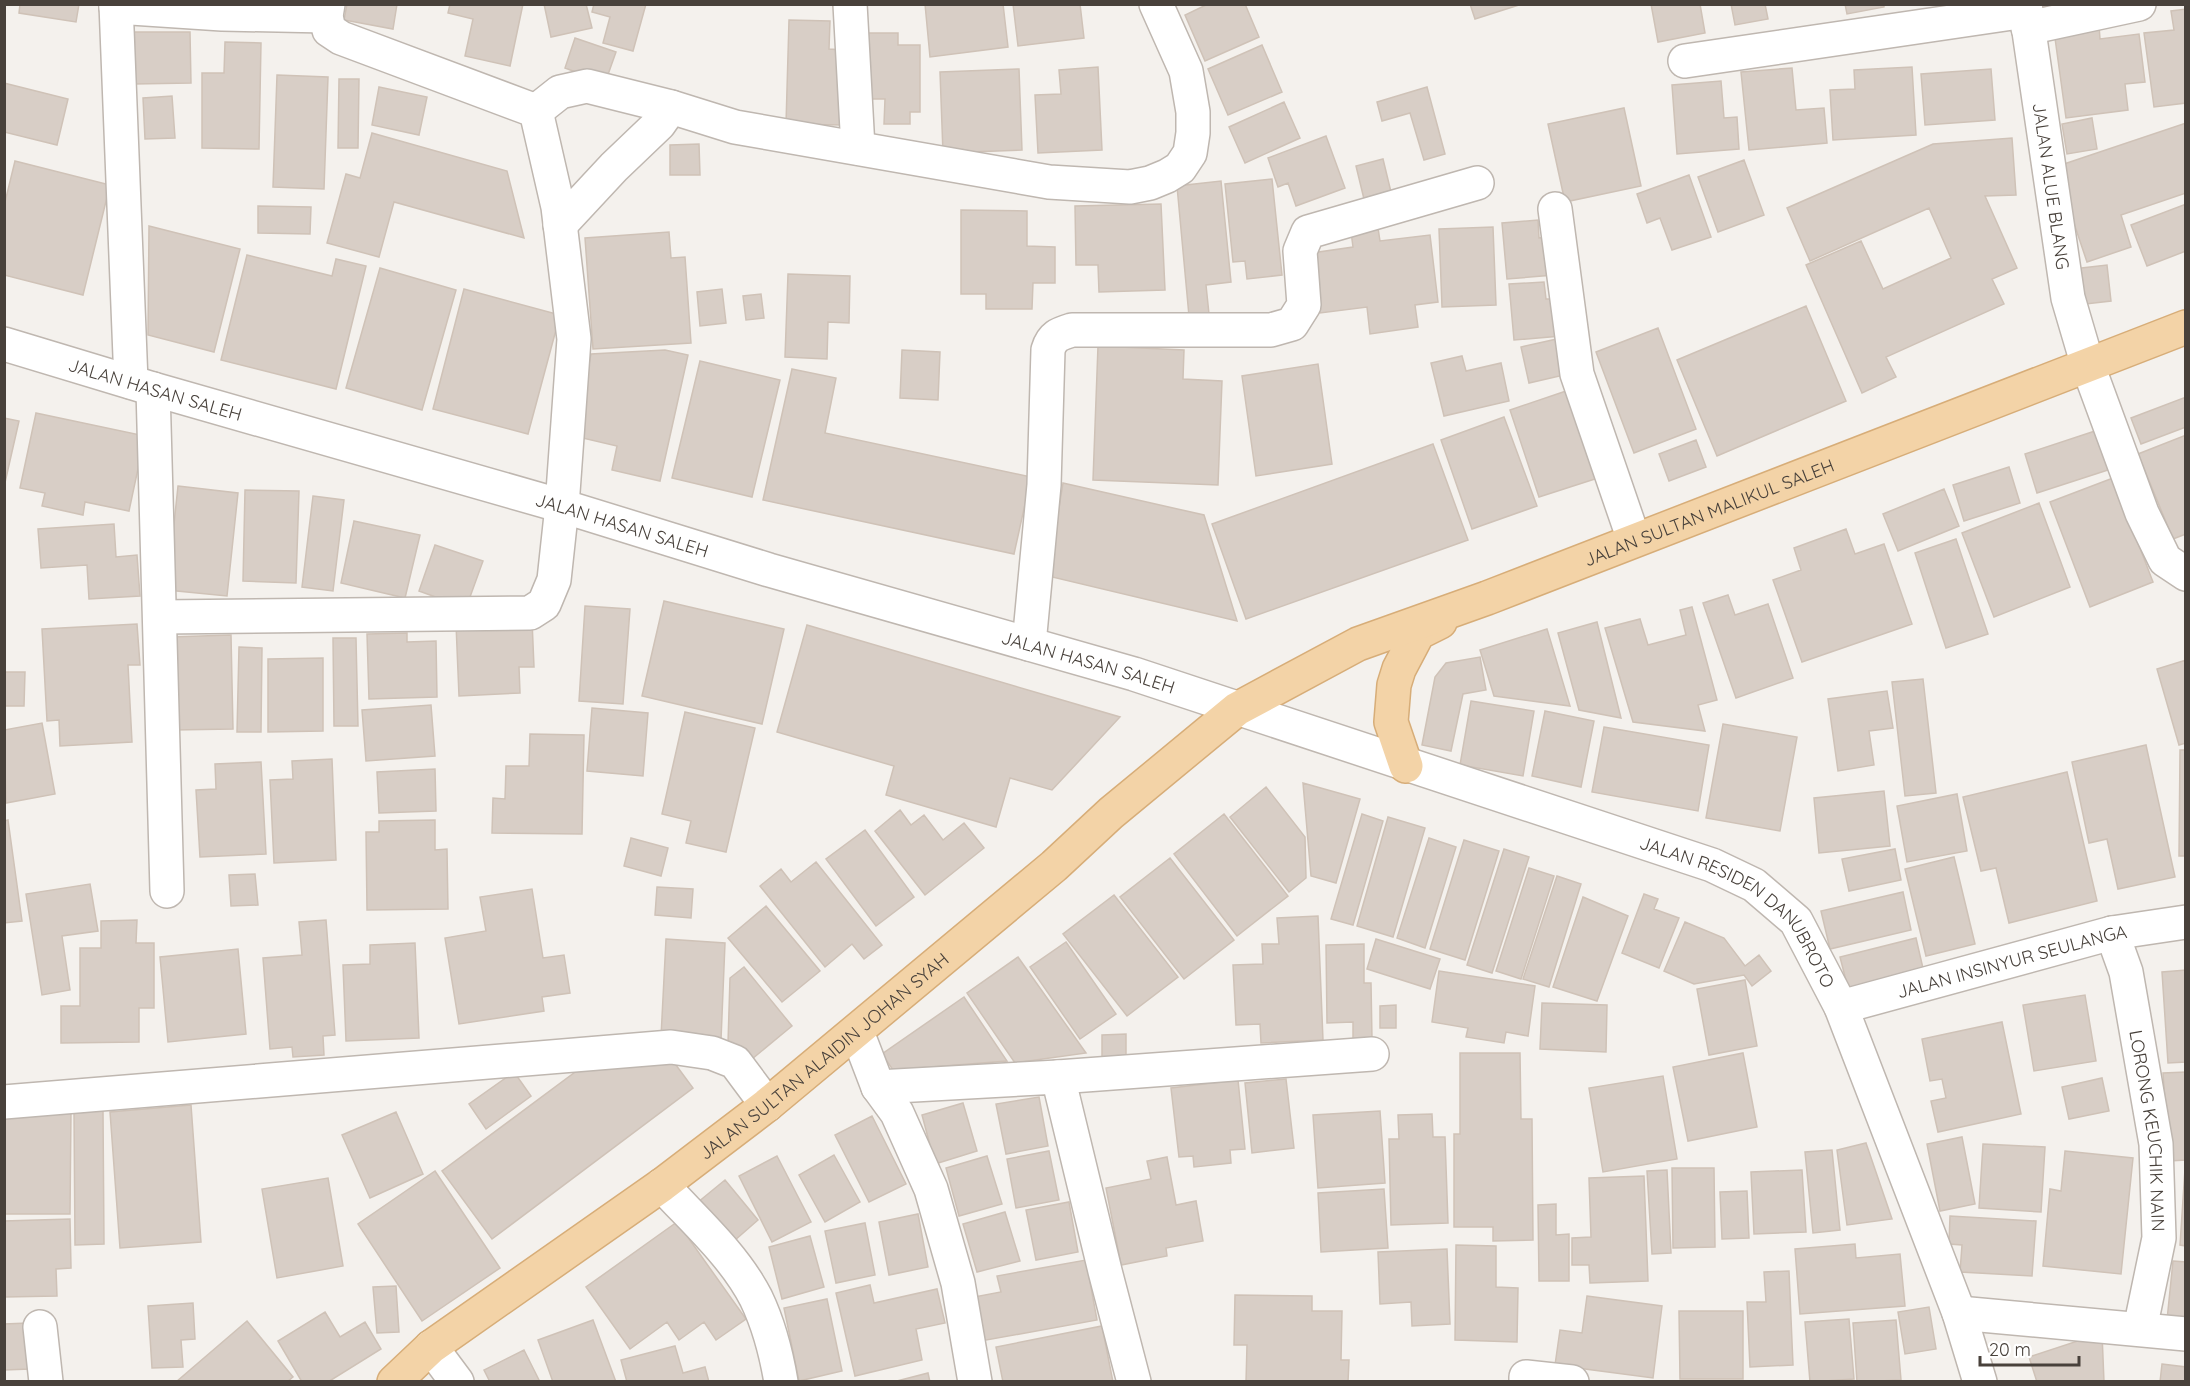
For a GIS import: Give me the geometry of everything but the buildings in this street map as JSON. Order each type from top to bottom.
[{"type":"main road","name":"JALAN SULTAN MALIKUL SALEH","points":[[1237,709],[1358,644],[1486,598],[2186,327]]},
{"type":"main road","points":[[1406,766],[1391,722],[1392,694],[1399,669],[1418,633],[1486,598]]},
{"type":"main road","name":"JALAN SULTAN ALAIDIN JOHAN SYAH","points":[[394,1382],[431,1347],[662,1185],[767,1105],[857,1032],[1054,866],[1111,813],[1237,709]]},
{"type":"street","points":[[850,4],[858,148]]},
{"type":"street","points":[[1684,61],[2026,15],[2139,4]]},
{"type":"street","points":[[536,111],[560,92],[587,86],[671,107],[735,127],[1049,182],[1130,187],[1150,183],[1180,168],[1190,153],[1193,134],[1193,112],[1186,71],[1158,5]]},
{"type":"street","points":[[167,891],[160,617],[116,6],[222,14],[327,10],[329,30],[341,38],[536,111]]},
{"type":"street","name":"JALAN ALUE BLANG","points":[[2026,15],[2068,298],[2088,366],[2142,513],[2165,560],[2186,574]]},
{"type":"street","points":[[560,225],[614,167],[659,124],[671,107]]},
{"type":"street","points":[[160,617],[531,612],[544,604],[554,580],[562,506],[574,339],[558,207],[536,111]]},
{"type":"street","points":[[1029,644],[1044,485],[1048,357],[1051,341],[1061,333],[1072,330],[1271,330],[1292,324],[1304,305],[1300,251],[1308,232],[1477,183]]},
{"type":"street","points":[[1555,208],[1577,374],[1634,540]]},
{"type":"street","name":"JALAN HASAN SALEH","points":[[4,344],[142,386],[562,506],[768,570],[1134,674],[1237,709]]},
{"type":"street","name":"JALAN RESIDEN DANUBROTO","points":[[1237,709],[1712,865],[1754,885],[1796,921],[1841,1007],[1959,1313],[1980,1382]]},
{"type":"street","name":"JALAN INSINYUR SEULANGA","points":[[1841,1007],[2112,933],[2186,922]]},
{"type":"street","name":"LORONG KEUCHIK NAIN","points":[[2112,933],[2126,972],[2156,1144],[2159,1238],[2140,1329]]},
{"type":"street","points":[[857,1032],[878,1087],[897,1113],[931,1189],[958,1283],[975,1382]]},
{"type":"street","points":[[4,1102],[671,1047],[712,1053],[735,1062],[767,1105]]},
{"type":"street","points":[[878,1087],[1058,1077],[1372,1054]]},
{"type":"street","points":[[1058,1077],[1134,1382]]},
{"type":"street","points":[[662,1185],[725,1254],[755,1297],[775,1348],[782,1382]]},
{"type":"street","points":[[1959,1313],[2186,1334]]},
{"type":"street","points":[[40,1327],[46,1382]]},
{"type":"street","points":[[431,1347],[456,1382]]},
{"type":"street","points":[[1526,1382],[1526,1377],[1572,1382]]}]
